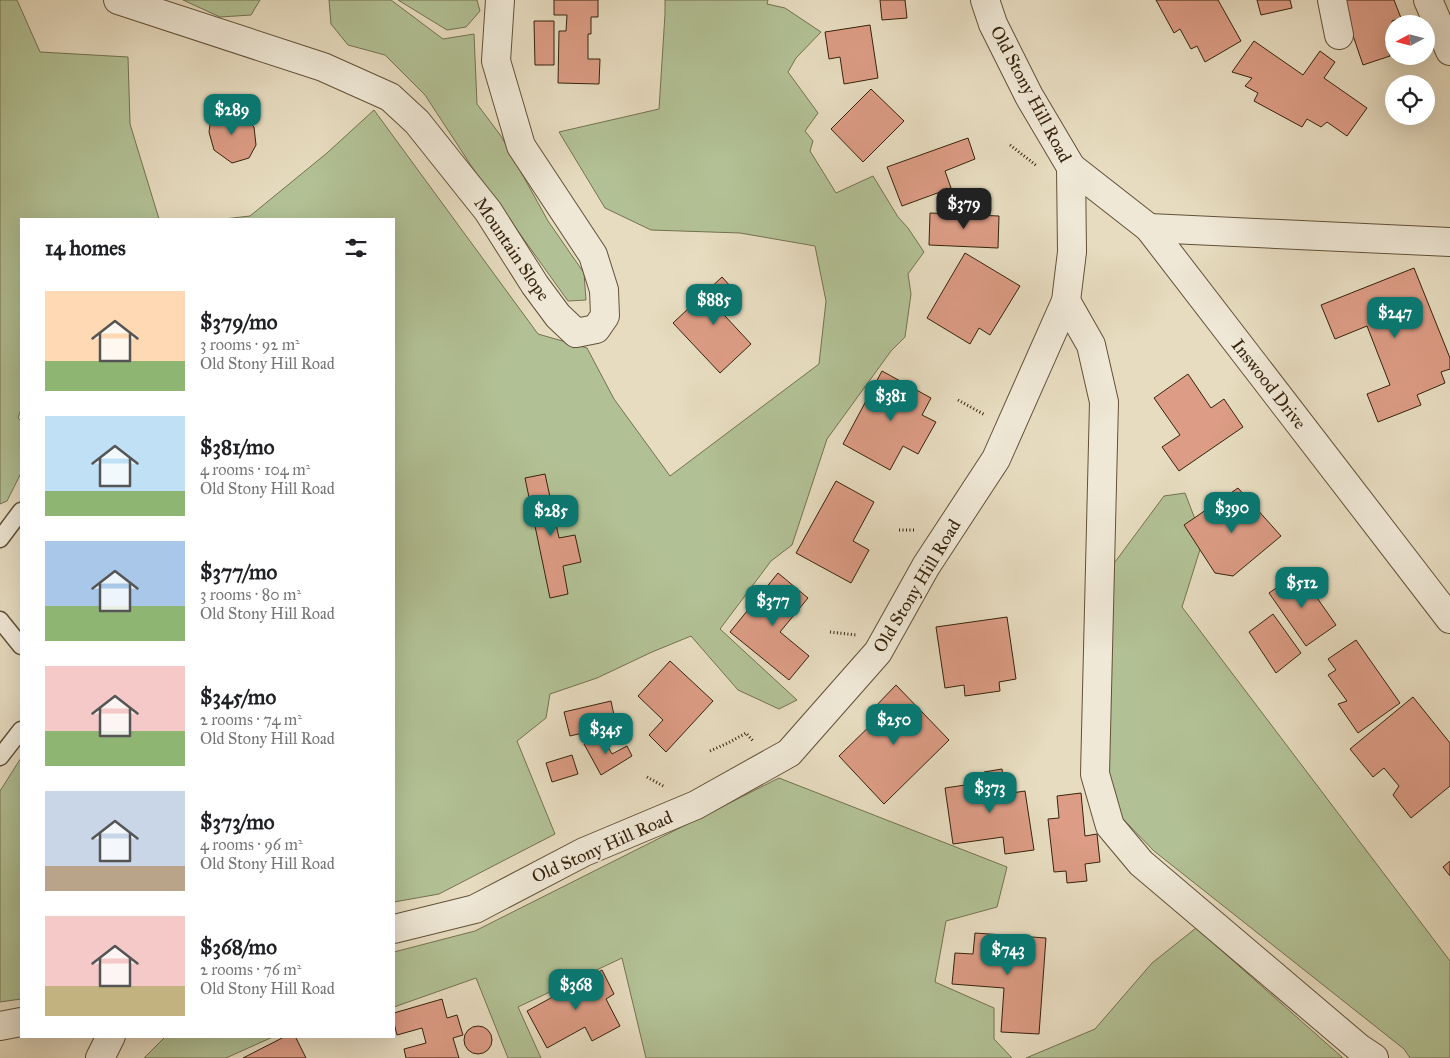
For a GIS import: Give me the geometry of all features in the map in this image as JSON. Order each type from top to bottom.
[{"type":"street","name":"Mountain Slope","points":[[118,0],[323,67],[390,97],[417,122],[488,211],[535,285],[558,316],[576,333],[596,329],[605,316],[604,290],[593,255],[521,146],[496,61],[500,0]]},
{"type":"street","name":"Old Stony Hill Road","points":[[395,929],[475,909],[584,852],[696,805],[789,753],[878,652],[926,566],[996,459],[1066,302],[1072,252],[1071,167],[1029,96],[993,24],[986,0]]},
{"type":"street","points":[[1332,0],[1339,36]]},
{"type":"street","points":[[1428,0],[1450,51]]},
{"type":"street","name":"Inswood Drive","points":[[1071,167],[1149,228],[1450,619]]},
{"type":"street","points":[[1149,228],[1450,242]]},
{"type":"street","points":[[1066,302],[1091,345],[1104,402],[1095,774],[1110,826],[1141,863],[1359,1048],[1374,1058]]},
{"type":"street","points":[[0,1026],[20,1022]]},
{"type":"street","points":[[100,1058],[110,1038]]},
{"type":"lane","points":[[0,539],[20,512]]},
{"type":"lane","points":[[0,620],[20,645]]},
{"type":"lane","points":[[0,757],[20,731]]},
{"type":"green space","points":[[0,0],[17,0],[40,52],[128,57],[130,124],[159,218],[20,218],[20,412],[18,418],[20,420],[20,475],[7,501],[0,504]]},
{"type":"green space","points":[[183,0],[260,0],[251,15],[220,17]]},
{"type":"green space","points":[[329,0],[391,0],[443,39],[474,34],[477,104],[501,136],[548,221],[584,273],[586,300],[568,301],[472,167],[425,95],[385,55],[348,45],[331,24]]},
{"type":"green space","points":[[398,0],[477,0],[480,11],[466,27],[447,30]]},
{"type":"green space","points":[[665,0],[768,0],[767,4],[785,8],[821,32],[796,58],[788,72],[818,113],[805,131],[813,141],[810,151],[836,193],[873,176],[898,217],[924,252],[908,274],[911,294],[905,337],[891,351],[827,439],[792,545],[771,561],[720,629],[797,700],[779,709],[738,690],[691,636],[597,678],[550,694],[546,718],[517,741],[555,834],[439,894],[395,902],[395,218],[233,218],[250,216],[327,153],[374,110],[538,334],[587,348],[614,399],[670,476],[819,364],[826,301],[815,246],[740,233],[651,230],[605,208],[559,132],[659,109]]},
{"type":"green space","points":[[1185,493],[1203,540],[1182,607],[1450,961],[1450,1058],[1410,1058],[1404,1049],[1154,851],[1120,816],[1105,768],[1112,566],[1164,496]]},
{"type":"green space","points":[[20,760],[20,999],[0,1002],[0,791]]},
{"type":"green space","points":[[779,778],[1007,867],[997,907],[946,921],[935,982],[994,1008],[994,1039],[1012,1058],[646,1058],[622,958],[518,1007],[541,1058],[508,1058],[476,978],[395,1007],[395,952],[475,931]]},
{"type":"green space","points":[[1196,928],[1343,1058],[1026,1058],[1095,1029],[1152,963]]},
{"type":"green space","points":[[164,1038],[271,1038],[226,1058],[144,1058]]},
{"type":"building","points":[[554,0],[598,0],[598,17],[591,17],[591,34],[588,34],[588,59],[600,59],[599,84],[558,83],[559,31],[566,31],[567,15],[554,15]]},
{"type":"building","points":[[880,0],[905,0],[907,18],[882,20]]},
{"type":"building","points":[[1156,0],[1218,0],[1241,41],[1205,62],[1197,46],[1191,49],[1180,29],[1174,33]]},
{"type":"building","points":[[1257,0],[1290,0],[1292,8],[1261,15]]},
{"type":"building","points":[[1341,0],[1394,0],[1400,15],[1385,15],[1385,58],[1363,65]]},
{"type":"building","points":[[534,21],[554,21],[554,65],[535,65]]},
{"type":"building","points":[[870,25],[878,78],[844,84],[840,57],[829,59],[825,32]]},
{"type":"building","points":[[1254,41],[1303,75],[1320,51],[1335,62],[1324,78],[1367,108],[1347,136],[1327,122],[1321,127],[1307,119],[1302,127],[1254,101],[1258,93],[1245,86],[1252,78],[1232,72]]},
{"type":"building","points":[[871,89],[904,121],[863,162],[831,129]]},
{"type":"building","points":[[223,110],[239,112],[254,127],[256,145],[249,158],[232,163],[214,150],[209,132],[211,117]]},
{"type":"building","points":[[968,138],[975,159],[945,171],[951,188],[902,206],[887,167]]},
{"type":"building","points":[[930,213],[999,216],[998,248],[929,245]]},
{"type":"building","points":[[965,253],[1020,286],[990,335],[979,328],[970,344],[927,318]]},
{"type":"building","points":[[1414,268],[1450,358],[1450,369],[1441,372],[1445,383],[1417,395],[1421,405],[1378,422],[1367,394],[1390,385],[1367,326],[1335,339],[1321,305]]},
{"type":"building","points":[[722,277],[742,299],[725,316],[751,344],[720,373],[673,323]]},
{"type":"building","points":[[882,371],[931,398],[922,415],[936,422],[918,454],[903,446],[890,470],[843,444]]},
{"type":"building","points":[[1188,374],[1211,408],[1224,399],[1243,427],[1179,471],[1162,447],[1180,435],[1154,398]]},
{"type":"building","points":[[545,474],[559,538],[575,535],[581,562],[563,566],[568,594],[550,598],[525,478]]},
{"type":"building","points":[[836,481],[874,502],[853,541],[869,550],[851,583],[796,553]]},
{"type":"building","points":[[1238,488],[1281,536],[1233,576],[1215,573],[1184,525]]},
{"type":"building","points":[[1299,572],[1336,625],[1306,646],[1269,593]]},
{"type":"building","points":[[778,573],[808,598],[780,632],[809,656],[789,680],[730,632]]},
{"type":"building","points":[[1273,614],[1301,653],[1276,673],[1249,632]]},
{"type":"building","points":[[1007,617],[1016,679],[999,682],[1000,691],[965,696],[964,685],[945,688],[936,627]]},
{"type":"building","points":[[1356,640],[1400,703],[1358,733],[1338,704],[1347,701],[1328,675],[1336,670],[1328,659]]},
{"type":"building","points":[[670,661],[713,701],[666,752],[649,735],[663,720],[638,696]]},
{"type":"building","points":[[896,685],[949,740],[884,804],[839,756],[880,716],[873,709]]},
{"type":"building","points":[[1413,697],[1450,743],[1450,786],[1411,818],[1393,795],[1399,786],[1384,768],[1373,777],[1350,749]]},
{"type":"building","points":[[611,701],[616,725],[570,736],[564,712]]},
{"type":"building","points":[[601,735],[612,754],[627,746],[632,756],[601,775],[584,744]]},
{"type":"building","points":[[572,755],[578,774],[552,782],[546,763]]},
{"type":"building","points":[[1002,769],[1005,794],[1025,791],[1034,850],[1005,854],[1003,837],[953,844],[945,788],[985,782],[984,772]]},
{"type":"building","points":[[1081,793],[1085,836],[1097,834],[1100,862],[1085,864],[1087,881],[1067,883],[1066,871],[1054,872],[1048,819],[1059,818],[1057,796]]},
{"type":"building","points":[[1450,861],[1450,876],[1443,867]]},
{"type":"building","points":[[975,933],[1046,938],[1039,1034],[1001,1032],[1004,988],[952,984],[955,953],[973,954]]},
{"type":"building","points":[[602,970],[614,994],[606,999],[620,1026],[592,1041],[585,1027],[547,1048],[527,1011]]},
{"type":"building","points":[[442,999],[447,1018],[457,1015],[463,1035],[453,1038],[459,1058],[406,1058],[404,1049],[426,1043],[422,1028],[397,1035],[395,1013]]},
{"type":"building","points":[[478,1026],[488,1030],[492,1040],[488,1050],[478,1054],[468,1050],[464,1040],[468,1030]]},
{"type":"building","points":[[282,1038],[296,1038],[306,1058],[243,1058]]}]
